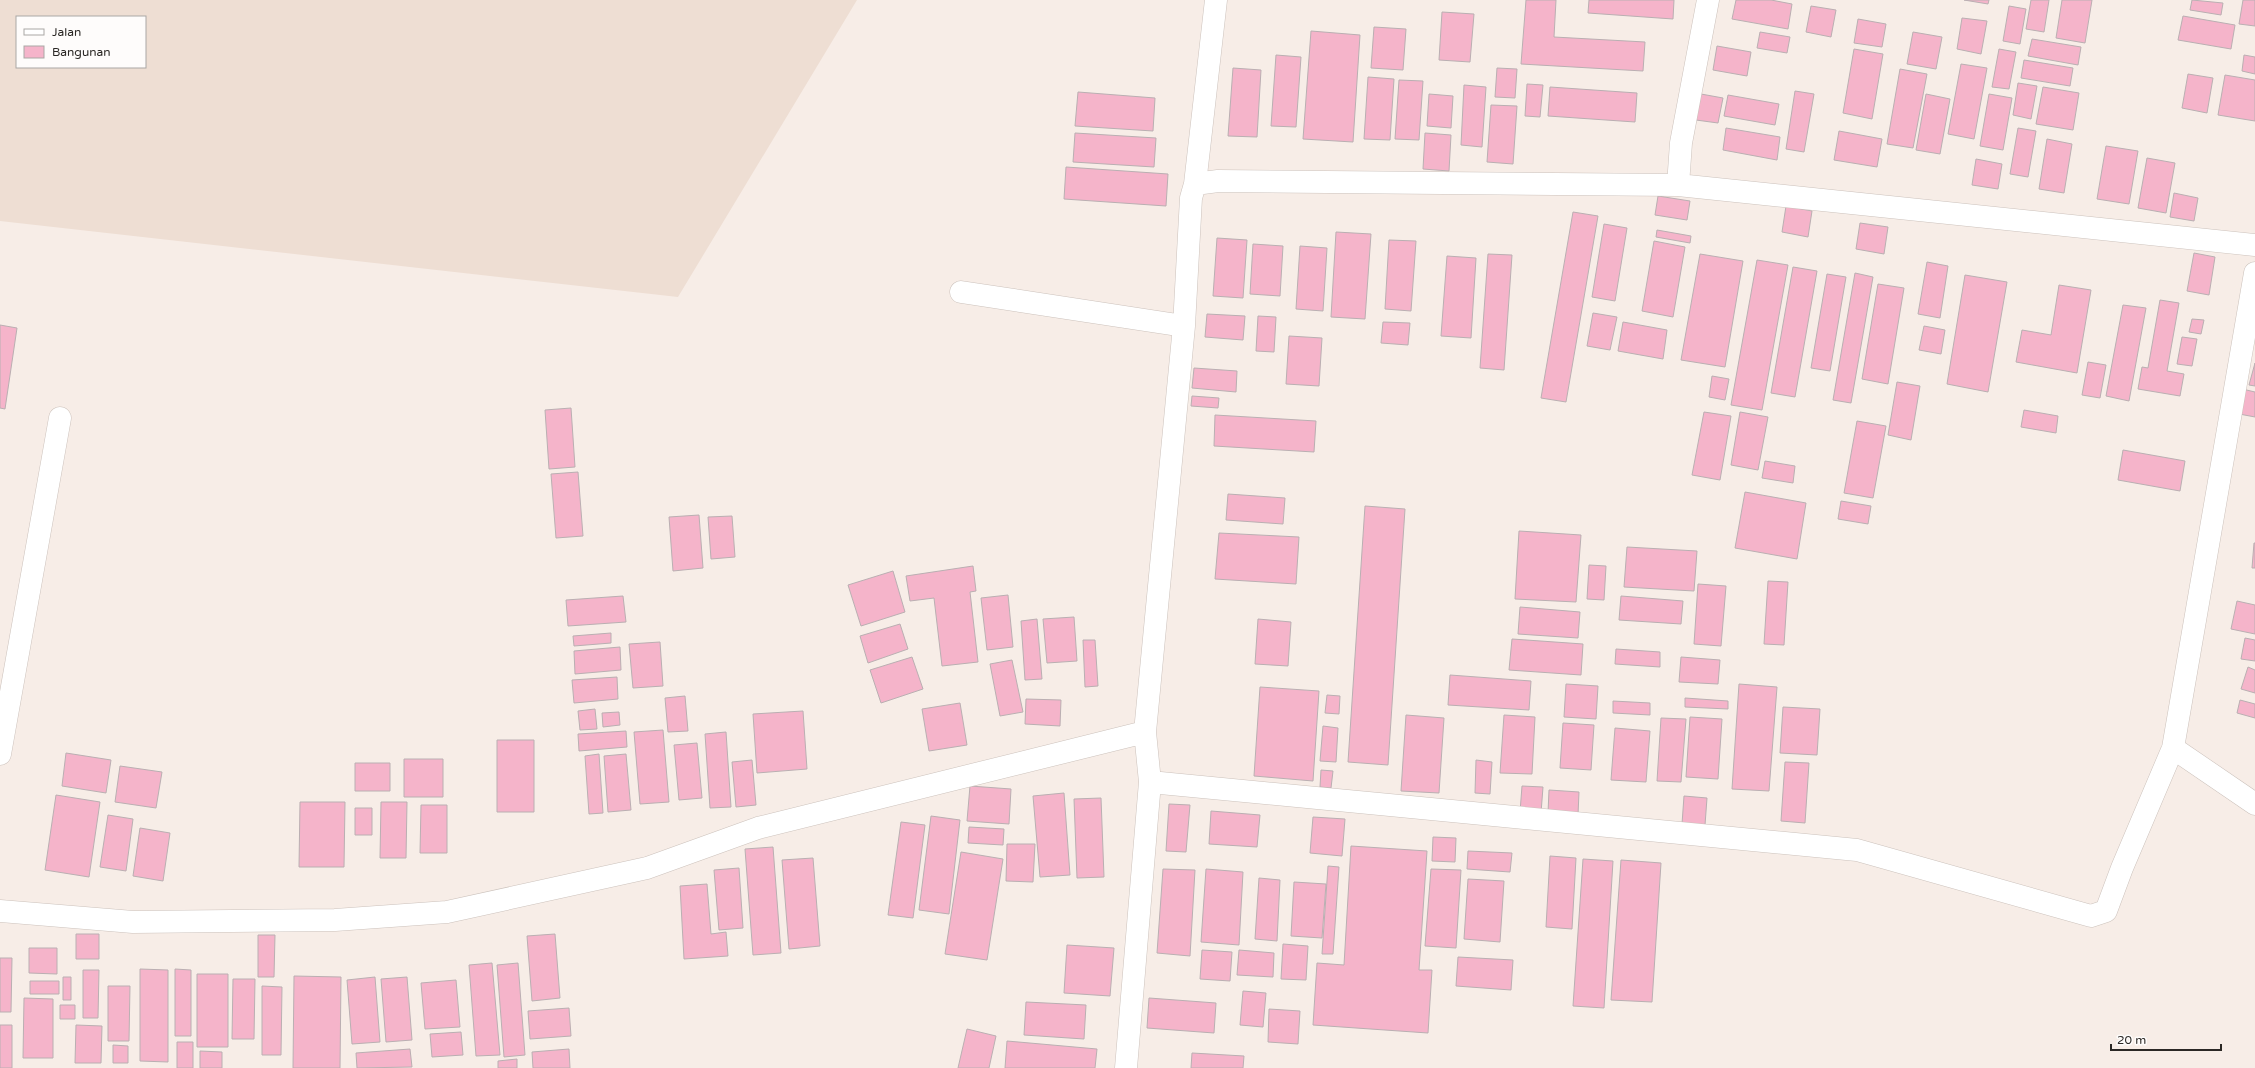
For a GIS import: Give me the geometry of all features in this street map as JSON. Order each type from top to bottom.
[{"type":"street","points":[[1126,1068],[1150,782],[1145,732],[1184,326],[1191,198],[1196,184],[1216,0]]},
{"type":"street","points":[[1678,185],[1681,143],[1708,0]]},
{"type":"street","points":[[1196,184],[1218,181],[1678,185],[2255,245]]},
{"type":"street","points":[[1150,782],[1857,850],[2091,916],[2106,911],[2122,868],[2174,748],[2255,272]]},
{"type":"street","points":[[961,292],[1184,326]]},
{"type":"street","points":[[0,754],[60,418]]},
{"type":"street","points":[[0,911],[133,922],[335,920],[447,912],[647,868],[758,828],[848,805],[892,796],[1145,732]]},
{"type":"street","points":[[2174,748],[2255,804]]},
{"type":"shaded area","points":[[0,0],[857,0],[678,297],[0,221]]},
{"type":"building","points":[[1526,0],[1556,0],[1554,37],[1645,42],[1643,71],[1521,64]]},
{"type":"building","points":[[1589,0],[1674,0],[1673,19],[1588,13]]},
{"type":"building","points":[[1736,0],[1771,0],[1792,4],[1788,29],[1732,19]]},
{"type":"building","points":[[1964,0],[1989,0],[1988,4]]},
{"type":"building","points":[[2031,0],[2049,0],[2044,32],[2026,29]]},
{"type":"building","points":[[2062,0],[2092,0],[2085,43],[2056,38]]},
{"type":"building","points":[[2192,0],[2223,3],[2221,15],[2190,10]]},
{"type":"building","points":[[2243,0],[2255,0],[2255,26],[2239,24]]},
{"type":"building","points":[[1811,6],[1836,10],[1831,37],[1806,32]]},
{"type":"building","points":[[2009,6],[2026,9],[2020,44],[2003,41]]},
{"type":"building","points":[[1442,12],[1474,14],[1470,62],[1439,60]]},
{"type":"building","points":[[2183,16],[2235,25],[2231,49],[2178,40]]},
{"type":"building","points":[[1962,18],[1987,21],[1981,54],[1957,49]]},
{"type":"building","points":[[1858,19],[1886,24],[1882,47],[1854,43]]},
{"type":"building","points":[[1374,27],[1406,29],[1403,70],[1371,68]]},
{"type":"building","points":[[1311,31],[1360,35],[1353,142],[1303,139]]},
{"type":"building","points":[[1760,32],[1790,37],[1787,53],[1757,48]]},
{"type":"building","points":[[1913,32],[1942,37],[1936,69],[1907,64]]},
{"type":"building","points":[[2032,39],[2081,47],[2078,65],[2028,56]]},
{"type":"building","points":[[1717,46],[1751,52],[1747,76],[1713,70]]},
{"type":"building","points":[[1854,49],[1883,54],[1872,119],[1843,113]]},
{"type":"building","points":[[1999,49],[2016,52],[2009,89],[1992,87]]},
{"type":"building","points":[[1276,55],[1301,57],[1296,127],[1271,126]]},
{"type":"building","points":[[2244,55],[2255,57],[2255,74],[2242,71]]},
{"type":"building","points":[[2024,60],[2073,68],[2070,86],[2021,78]]},
{"type":"building","points":[[1961,64],[1987,68],[1974,139],[1948,134]]},
{"type":"building","points":[[1233,68],[1261,70],[1257,137],[1228,136]]},
{"type":"building","points":[[1497,68],[1517,69],[1515,98],[1495,97]]},
{"type":"building","points":[[1900,69],[1927,74],[1913,148],[1887,144]]},
{"type":"building","points":[[2188,74],[2213,78],[2207,113],[2182,108]]},
{"type":"building","points":[[2225,75],[2255,80],[2255,121],[2218,115]]},
{"type":"building","points":[[1368,77],[1394,79],[1390,140],[1364,139]]},
{"type":"building","points":[[1399,80],[1423,81],[1419,140],[1395,139]]},
{"type":"building","points":[[2018,83],[2037,86],[2031,119],[2013,115]]},
{"type":"building","points":[[1527,84],[1543,85],[1540,117],[1525,116]]},
{"type":"building","points":[[1464,85],[1486,87],[1482,147],[1461,145]]},
{"type":"building","points":[[1550,87],[1637,93],[1635,122],[1548,116]]},
{"type":"building","points":[[2043,87],[2079,93],[2073,130],[2036,124]]},
{"type":"building","points":[[1795,91],[1814,94],[1804,152],[1786,149]]},
{"type":"building","points":[[1078,92],[1155,98],[1153,131],[1075,126]]},
{"type":"building","points":[[1429,94],[1453,96],[1451,128],[1427,126]]},
{"type":"building","points":[[1701,94],[1723,98],[1718,123],[1696,120]]},
{"type":"building","points":[[1926,94],[1950,99],[1940,154],[1916,150]]},
{"type":"building","points":[[1989,94],[2012,98],[2003,150],[1980,146]]},
{"type":"building","points":[[1728,95],[1779,104],[1775,125],[1724,116]]},
{"type":"building","points":[[1491,105],[1517,106],[1513,164],[1487,162]]},
{"type":"building","points":[[1726,128],[1780,137],[1777,160],[1723,150]]},
{"type":"building","points":[[2018,128],[2036,131],[2028,177],[2010,174]]},
{"type":"building","points":[[1839,131],[1882,139],[1877,167],[1834,160]]},
{"type":"building","points":[[1075,133],[1156,138],[1154,167],[1073,162]]},
{"type":"building","points":[[1425,133],[1451,135],[1449,171],[1423,169]]},
{"type":"building","points":[[2047,139],[2072,144],[2064,193],[2039,189]]},
{"type":"building","points":[[2106,146],[2138,151],[2129,204],[2097,199]]},
{"type":"building","points":[[2147,158],[2175,163],[2166,213],[2138,208]]},
{"type":"building","points":[[1976,159],[2002,164],[1998,189],[1972,185]]},
{"type":"building","points":[[1066,167],[1168,174],[1166,206],[1064,199]]},
{"type":"building","points":[[2174,193],[2198,198],[2194,221],[2170,217]]},
{"type":"building","points":[[1658,196],[1690,201],[1687,220],[1655,215]]},
{"type":"building","points":[[1786,206],[1812,211],[1808,237],[1782,232]]},
{"type":"building","points":[[1573,212],[1598,216],[1566,402],[1541,398]]},
{"type":"building","points":[[1860,223],[1888,227],[1884,254],[1856,249]]},
{"type":"building","points":[[1604,224],[1627,228],[1615,301],[1592,297]]},
{"type":"building","points":[[1657,230],[1691,236],[1690,243],[1656,237]]},
{"type":"building","points":[[1336,232],[1371,234],[1365,319],[1331,317]]},
{"type":"building","points":[[1217,238],[1247,240],[1243,298],[1213,296]]},
{"type":"building","points":[[1389,240],[1416,241],[1411,311],[1385,309]]},
{"type":"building","points":[[1654,241],[1685,247],[1673,317],[1642,311]]},
{"type":"building","points":[[1253,244],[1283,246],[1280,296],[1250,294]]},
{"type":"building","points":[[1300,246],[1327,248],[1323,311],[1296,309]]},
{"type":"building","points":[[2194,253],[2215,257],[2209,295],[2187,291]]},
{"type":"building","points":[[1488,254],[1512,255],[1504,370],[1480,368]]},
{"type":"building","points":[[1700,254],[1743,261],[1725,367],[1681,360]]},
{"type":"building","points":[[1447,256],[1476,258],[1471,338],[1441,336]]},
{"type":"building","points":[[1757,260],[1788,265],[1762,410],[1731,405]]},
{"type":"building","points":[[1927,262],[1948,266],[1940,318],[1918,314]]},
{"type":"building","points":[[1793,267],[1817,271],[1795,397],[1771,393]]},
{"type":"building","points":[[1855,273],[1873,277],[1851,403],[1833,400]]},
{"type":"building","points":[[1827,274],[1846,277],[1830,371],[1811,368]]},
{"type":"building","points":[[1965,275],[2007,282],[1988,392],[1947,384]]},
{"type":"building","points":[[1878,284],[1904,288],[1888,384],[1862,379]]},
{"type":"building","points":[[2059,285],[2091,290],[2077,373],[2016,362],[2022,330],[2051,335]]},
{"type":"building","points":[[2160,300],[2179,303],[2167,371],[2184,374],[2180,396],[2138,389],[2142,367],[2148,368]]},
{"type":"building","points":[[2123,305],[2146,308],[2129,401],[2106,396]]},
{"type":"building","points":[[1593,313],[1617,317],[1610,350],[1587,346]]},
{"type":"building","points":[[1207,314],[1245,316],[1243,340],[1205,337]]},
{"type":"building","points":[[1258,316],[1276,317],[1274,352],[1256,351]]},
{"type":"building","points":[[2192,319],[2204,320],[2201,334],[2189,332]]},
{"type":"building","points":[[1383,322],[1410,323],[1408,345],[1381,343]]},
{"type":"building","points":[[1623,322],[1667,330],[1663,359],[1618,351]]},
{"type":"building","points":[[0,325],[17,328],[5,409],[0,408]]},
{"type":"building","points":[[1924,326],[1945,330],[1941,354],[1919,350]]},
{"type":"building","points":[[1289,336],[1322,338],[1319,386],[1286,384]]},
{"type":"building","points":[[2182,337],[2197,339],[2192,366],[2177,364]]},
{"type":"building","points":[[2088,362],[2106,365],[2100,398],[2082,395]]},
{"type":"building","points":[[2255,363],[2255,386],[2249,385]]},
{"type":"building","points":[[1194,368],[1237,371],[1236,392],[1192,388]]},
{"type":"building","points":[[1712,376],[1729,379],[1725,400],[1709,397]]},
{"type":"building","points":[[1897,382],[1920,386],[1911,440],[1888,435]]},
{"type":"building","points":[[2238,388],[2255,392],[2255,417],[2234,413]]},
{"type":"building","points":[[1192,396],[1219,398],[1218,408],[1191,406]]},
{"type":"building","points":[[571,408],[575,467],[549,469],[545,410]]},
{"type":"building","points":[[2024,410],[2058,416],[2056,433],[2021,427]]},
{"type":"building","points":[[1704,412],[1731,416],[1720,480],[1692,475]]},
{"type":"building","points":[[1740,412],[1768,417],[1758,470],[1731,465]]},
{"type":"building","points":[[1215,415],[1316,421],[1314,452],[1214,446]]},
{"type":"building","points":[[1857,421],[1886,426],[1873,498],[1844,493]]},
{"type":"building","points":[[2123,450],[2185,461],[2180,491],[2118,480]]},
{"type":"building","points":[[1765,461],[1795,466],[1793,483],[1762,478]]},
{"type":"building","points":[[578,472],[583,536],[556,538],[551,474]]},
{"type":"building","points":[[1745,492],[1806,503],[1797,559],[1735,548]]},
{"type":"building","points":[[1228,494],[1285,498],[1283,524],[1226,520]]},
{"type":"building","points":[[1841,501],[1871,506],[1868,524],[1838,519]]},
{"type":"building","points":[[1365,506],[1405,509],[1388,765],[1348,762]]},
{"type":"building","points":[[699,515],[703,568],[673,571],[669,517]]},
{"type":"building","points":[[732,516],[735,557],[711,559],[708,517]]},
{"type":"building","points":[[1519,531],[1581,535],[1576,602],[1515,599]]},
{"type":"building","points":[[1219,533],[1299,537],[1296,584],[1215,579]]},
{"type":"building","points":[[2254,543],[2255,568],[2252,568]]},
{"type":"building","points":[[1627,547],[1697,551],[1694,591],[1624,587]]},
{"type":"building","points":[[1589,565],[1606,566],[1604,600],[1587,599]]},
{"type":"building","points":[[973,566],[976,591],[970,592],[978,662],[942,666],[934,598],[910,601],[906,576]]},
{"type":"building","points":[[893,571],[905,612],[861,626],[848,585]]},
{"type":"building","points":[[1768,581],[1788,582],[1784,645],[1764,644]]},
{"type":"building","points":[[1698,584],[1726,586],[1721,646],[1694,644]]},
{"type":"building","points":[[1008,595],[1013,647],[987,650],[981,598]]},
{"type":"building","points":[[623,596],[626,622],[568,626],[566,600]]},
{"type":"building","points":[[1621,596],[1683,601],[1681,624],[1619,620]]},
{"type":"building","points":[[2237,601],[2255,605],[2255,634],[2231,629]]},
{"type":"building","points":[[1520,607],[1580,612],[1578,638],[1518,634]]},
{"type":"building","points":[[1074,617],[1077,661],[1047,663],[1043,619]]},
{"type":"building","points":[[1037,619],[1042,679],[1025,680],[1021,621]]},
{"type":"building","points":[[1258,619],[1291,622],[1288,666],[1255,664]]},
{"type":"building","points":[[900,624],[908,649],[868,663],[860,636]]},
{"type":"building","points":[[611,633],[611,643],[574,646],[573,636]]},
{"type":"building","points":[[2245,638],[2255,640],[2255,661],[2241,659]]},
{"type":"building","points":[[1512,639],[1583,644],[1581,675],[1509,670]]},
{"type":"building","points":[[1083,640],[1095,640],[1098,686],[1085,687]]},
{"type":"building","points":[[660,642],[663,686],[633,688],[629,644]]},
{"type":"building","points":[[620,647],[621,670],[575,674],[574,651]]},
{"type":"building","points":[[1616,649],[1660,652],[1660,667],[1615,664]]},
{"type":"building","points":[[912,657],[923,689],[881,703],[870,670]]},
{"type":"building","points":[[1681,657],[1720,660],[1718,684],[1679,682]]},
{"type":"building","points":[[1012,660],[1023,712],[1000,716],[990,664]]},
{"type":"building","points":[[2248,667],[2255,670],[2255,693],[2241,689]]},
{"type":"building","points":[[1450,675],[1531,681],[1529,710],[1448,705]]},
{"type":"building","points":[[617,677],[618,699],[574,703],[572,680]]},
{"type":"building","points":[[1566,684],[1598,686],[1596,719],[1564,717]]},
{"type":"building","points":[[1739,684],[1777,687],[1769,791],[1732,789]]},
{"type":"building","points":[[1260,687],[1319,691],[1313,781],[1254,776]]},
{"type":"building","points":[[1327,695],[1340,696],[1339,714],[1325,713]]},
{"type":"building","points":[[685,696],[688,731],[668,732],[665,698]]},
{"type":"building","points":[[1685,698],[1728,701],[1728,709],[1685,707]]},
{"type":"building","points":[[1026,699],[1061,700],[1060,726],[1025,724]]},
{"type":"building","points":[[2240,700],[2255,704],[2255,718],[2237,713]]},
{"type":"building","points":[[1613,701],[1650,703],[1650,715],[1613,713]]},
{"type":"building","points":[[960,703],[967,745],[929,751],[922,709]]},
{"type":"building","points":[[1783,707],[1820,709],[1817,755],[1780,753]]},
{"type":"building","points":[[595,709],[597,729],[580,730],[578,711]]},
{"type":"building","points":[[803,711],[807,769],[757,773],[753,714]]},
{"type":"building","points":[[619,712],[620,725],[603,727],[602,713]]},
{"type":"building","points":[[1406,715],[1444,718],[1439,793],[1401,791]]},
{"type":"building","points":[[1504,715],[1535,717],[1532,774],[1500,773]]},
{"type":"building","points":[[1690,717],[1722,719],[1718,779],[1686,777]]},
{"type":"building","points":[[1661,718],[1686,719],[1681,782],[1657,781]]},
{"type":"building","points":[[1563,723],[1594,725],[1591,770],[1560,768]]},
{"type":"building","points":[[1323,726],[1338,728],[1336,762],[1320,761]]},
{"type":"building","points":[[1615,728],[1650,731],[1646,782],[1611,780]]},
{"type":"building","points":[[663,730],[669,802],[640,804],[634,732]]},
{"type":"building","points":[[626,731],[627,747],[579,751],[578,734]]},
{"type":"building","points":[[726,732],[731,807],[710,808],[705,734]]},
{"type":"building","points":[[497,740],[534,740],[534,812],[497,812]]},
{"type":"building","points":[[697,743],[702,798],[679,800],[674,745]]},
{"type":"building","points":[[66,753],[111,760],[106,793],[62,786]]},
{"type":"building","points":[[599,754],[603,813],[589,814],[585,756]]},
{"type":"building","points":[[626,754],[631,810],[608,812],[604,756]]},
{"type":"building","points":[[404,759],[443,759],[443,797],[404,797]]},
{"type":"building","points":[[752,760],[756,805],[736,807],[732,762]]},
{"type":"building","points":[[1476,760],[1492,762],[1490,794],[1475,793]]},
{"type":"building","points":[[1785,762],[1809,763],[1805,823],[1781,821]]},
{"type":"building","points":[[355,763],[390,763],[390,791],[355,791]]},
{"type":"building","points":[[120,766],[162,772],[156,808],[115,802]]},
{"type":"building","points":[[1321,770],[1333,771],[1331,788],[1320,787]]},
{"type":"building","points":[[970,786],[1011,789],[1009,824],[967,821]]},
{"type":"building","points":[[1522,786],[1543,787],[1541,813],[1520,812]]},
{"type":"building","points":[[1549,790],[1579,792],[1578,815],[1548,813]]},
{"type":"building","points":[[1064,793],[1070,875],[1040,877],[1033,796]]},
{"type":"building","points":[[56,795],[100,802],[89,877],[45,870]]},
{"type":"building","points":[[1684,796],[1707,798],[1705,825],[1682,824]]},
{"type":"building","points":[[1101,798],[1104,877],[1077,878],[1074,799]]},
{"type":"building","points":[[300,802],[345,802],[344,867],[299,867]]},
{"type":"building","points":[[381,802],[407,802],[406,858],[380,858]]},
{"type":"building","points":[[1169,804],[1190,805],[1186,852],[1166,851]]},
{"type":"building","points":[[421,805],[447,805],[447,853],[420,853]]},
{"type":"building","points":[[355,808],[372,808],[372,835],[355,835]]},
{"type":"building","points":[[1211,811],[1260,815],[1257,847],[1209,844]]},
{"type":"building","points":[[108,815],[133,819],[126,871],[100,867]]},
{"type":"building","points":[[931,816],[960,820],[949,914],[919,910]]},
{"type":"building","points":[[1313,817],[1345,819],[1342,856],[1310,853]]},
{"type":"building","points":[[901,822],[925,825],[913,918],[888,915]]},
{"type":"building","points":[[969,827],[1004,829],[1003,845],[968,843]]},
{"type":"building","points":[[140,828],[170,833],[163,881],[133,876]]},
{"type":"building","points":[[1433,837],[1456,838],[1455,862],[1432,861]]},
{"type":"building","points":[[1007,844],[1035,844],[1033,882],[1006,881]]},
{"type":"building","points":[[1351,846],[1427,851],[1419,970],[1432,970],[1428,1033],[1313,1025],[1317,963],[1344,965]]},
{"type":"building","points":[[773,847],[781,953],[753,955],[745,849]]},
{"type":"building","points":[[1468,851],[1512,853],[1510,872],[1467,869]]},
{"type":"building","points":[[961,852],[1003,859],[987,960],[945,954]]},
{"type":"building","points":[[1550,856],[1576,858],[1572,929],[1546,927]]},
{"type":"building","points":[[813,858],[820,946],[789,949],[782,860]]},
{"type":"building","points":[[1583,859],[1613,861],[1604,1008],[1573,1006]]},
{"type":"building","points":[[1621,860],[1661,863],[1652,1002],[1611,1000]]},
{"type":"building","points":[[1328,866],[1339,867],[1333,954],[1322,954]]},
{"type":"building","points":[[739,868],[743,928],[719,930],[714,870]]},
{"type":"building","points":[[1163,869],[1195,870],[1190,956],[1157,953]]},
{"type":"building","points":[[1206,869],[1243,872],[1239,945],[1201,942]]},
{"type":"building","points":[[1431,869],[1461,870],[1456,948],[1425,946]]},
{"type":"building","points":[[1259,878],[1280,880],[1277,941],[1255,939]]},
{"type":"building","points":[[1468,879],[1504,881],[1500,942],[1464,939]]},
{"type":"building","points":[[1294,882],[1326,884],[1322,938],[1291,936]]},
{"type":"building","points":[[707,884],[711,934],[726,932],[728,956],[684,959],[680,886]]},
{"type":"building","points":[[76,934],[99,934],[99,959],[76,959]]},
{"type":"building","points":[[555,934],[560,998],[532,1001],[527,936]]},
{"type":"building","points":[[258,935],[275,935],[274,977],[258,977]]},
{"type":"building","points":[[1283,944],[1308,946],[1306,980],[1281,979]]},
{"type":"building","points":[[1067,945],[1114,948],[1110,996],[1064,993]]},
{"type":"building","points":[[29,948],[57,948],[57,974],[29,973]]},
{"type":"building","points":[[1202,950],[1232,952],[1230,981],[1200,979]]},
{"type":"building","points":[[1239,950],[1274,953],[1273,977],[1237,975]]},
{"type":"building","points":[[1458,957],[1513,960],[1511,990],[1456,986]]},
{"type":"building","points":[[0,958],[12,958],[11,1012],[0,1012]]},
{"type":"building","points":[[492,963],[500,1055],[476,1056],[469,965]]},
{"type":"building","points":[[518,963],[525,1055],[504,1057],[497,965]]},
{"type":"building","points":[[140,969],[168,970],[168,1062],[140,1061]]},
{"type":"building","points":[[175,969],[191,970],[191,1036],[175,1036]]},
{"type":"building","points":[[83,970],[99,970],[98,1018],[83,1018]]},
{"type":"building","points":[[197,974],[228,974],[228,1047],[197,1047]]},
{"type":"building","points":[[294,976],[341,977],[340,1068],[293,1068]]},
{"type":"building","points":[[63,977],[71,977],[71,1000],[63,1000]]},
{"type":"building","points":[[375,977],[380,1042],[352,1044],[347,980]]},
{"type":"building","points":[[407,977],[412,1040],[386,1042],[381,979]]},
{"type":"building","points":[[233,979],[255,979],[254,1039],[232,1039]]},
{"type":"building","points":[[456,980],[460,1027],[425,1029],[421,983]]},
{"type":"building","points":[[30,981],[59,981],[59,994],[30,994]]},
{"type":"building","points":[[108,986],[130,986],[129,1041],[108,1041]]},
{"type":"building","points":[[262,986],[282,987],[281,1055],[262,1055]]},
{"type":"building","points":[[1243,991],[1266,993],[1263,1027],[1240,1025]]},
{"type":"building","points":[[24,998],[53,999],[53,1058],[23,1058]]},
{"type":"building","points":[[1149,998],[1216,1003],[1214,1033],[1147,1028]]},
{"type":"building","points":[[1026,1002],[1086,1005],[1084,1039],[1024,1035]]},
{"type":"building","points":[[60,1005],[75,1005],[75,1019],[60,1019]]},
{"type":"building","points":[[569,1008],[571,1036],[530,1039],[528,1011]]},
{"type":"building","points":[[1269,1009],[1300,1011],[1298,1044],[1268,1042]]},
{"type":"building","points":[[0,1025],[12,1025],[12,1068],[0,1068]]},
{"type":"building","points":[[76,1025],[102,1026],[101,1063],[75,1063]]},
{"type":"building","points":[[967,1029],[996,1036],[989,1068],[958,1068]]},
{"type":"building","points":[[461,1032],[463,1055],[432,1057],[430,1034]]},
{"type":"building","points":[[1007,1041],[1097,1049],[1095,1068],[1005,1068]]},
{"type":"building","points":[[177,1042],[193,1042],[193,1068],[177,1068]]},
{"type":"building","points":[[113,1045],[128,1046],[128,1063],[113,1063]]},
{"type":"building","points":[[410,1049],[412,1067],[357,1068],[356,1053]]},
{"type":"building","points":[[569,1049],[570,1068],[533,1068],[532,1052]]},
{"type":"building","points":[[200,1051],[222,1052],[222,1068],[200,1068]]},
{"type":"building","points":[[1192,1053],[1244,1056],[1243,1068],[1191,1068]]},
{"type":"building","points":[[517,1059],[517,1068],[498,1068],[498,1061]]}]
